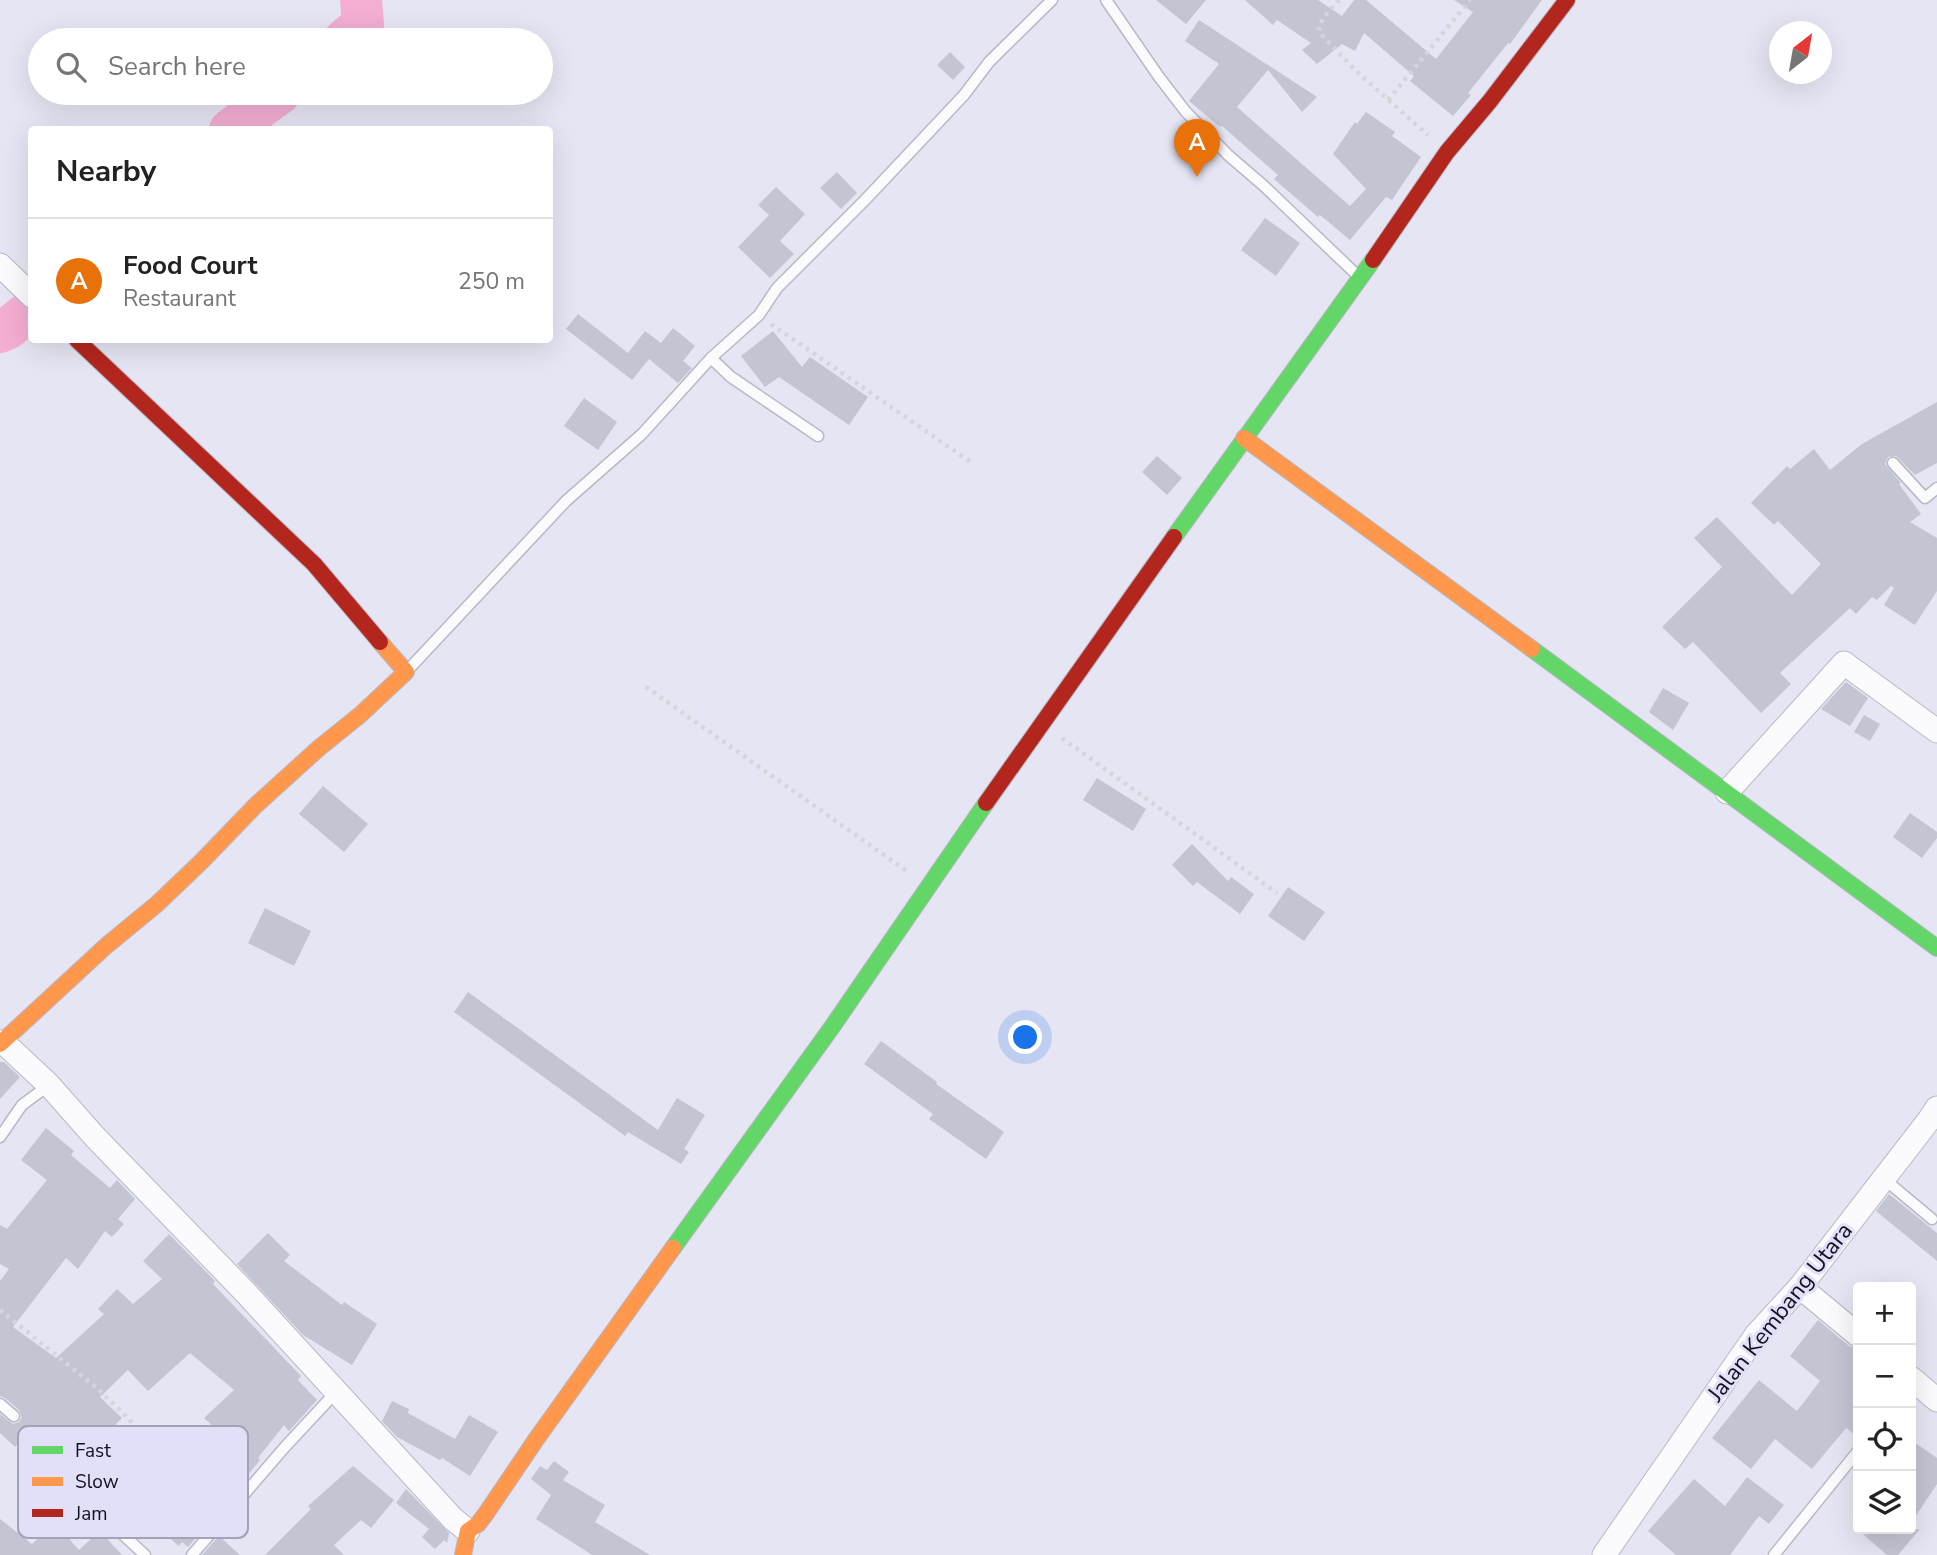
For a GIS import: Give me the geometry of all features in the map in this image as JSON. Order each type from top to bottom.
[{"type":"street","points":[[463,1555],[468,1531],[478,1524],[492,1506],[535,1441],[832,1027],[1041,723],[1360,278],[1447,152],[1490,101],[1567,0]]},
{"type":"street","points":[[0,265],[28,292]]},
{"type":"street","points":[[80,343],[314,564],[406,672],[256,805],[157,904],[106,946],[2,1043],[49,1085],[95,1137],[246,1293],[453,1519],[468,1531]]},
{"type":"street","points":[[1244,438],[1937,948]]},
{"type":"street","points":[[1727,792],[1844,663],[1937,731]]},
{"type":"street","name":"Jalan Kembang Utara","points":[[1604,1555],[1756,1335],[1800,1287],[1937,1108]]},
{"type":"street","points":[[1800,1287],[1853,1331]]},
{"type":"street","points":[[1916,1385],[1937,1400]]},
{"type":"lane","points":[[406,672],[566,501],[642,434],[711,358],[759,315],[777,288],[865,200],[964,95],[989,62],[1052,0]]},
{"type":"lane","points":[[1106,0],[1186,112],[1228,155],[1360,278]]},
{"type":"lane","points":[[711,358],[731,377],[818,436]]},
{"type":"lane","points":[[1893,463],[1925,498],[1937,488]]},
{"type":"lane","points":[[0,1137],[22,1105],[49,1085]]},
{"type":"lane","points":[[1883,1178],[1932,1219]]},
{"type":"lane","points":[[248,1490],[337,1391]]},
{"type":"lane","points":[[0,1404],[13,1416]]},
{"type":"lane","points":[[1774,1555],[1853,1457]]},
{"type":"lane","points":[[127,1538],[145,1555]]},
{"type":"lane","points":[[192,1555],[207,1538]]},
{"type":"path","points":[[1339,0],[1320,23],[1319,32],[1356,71],[1447,152]]},
{"type":"path","points":[[1388,100],[1470,0]]},
{"type":"path","points":[[759,315],[972,463]]},
{"type":"path","points":[[646,687],[929,887]]},
{"type":"path","points":[[1041,723],[1277,893]]},
{"type":"path","points":[[0,1310],[98,1389],[135,1426]]},
{"type":"building","points":[[1156,0],[1206,0],[1186,24]]},
{"type":"building","points":[[1245,0],[1318,0],[1342,16],[1354,0],[1366,0],[1436,59],[1473,12],[1454,0],[1542,0],[1453,116],[1410,81],[1414,76],[1364,33],[1355,51],[1342,44],[1317,64],[1302,50],[1311,43],[1277,20],[1273,25]]},
{"type":"building","points":[[1199,20],[1317,97],[1302,112],[1268,70],[1237,107],[1350,206],[1366,189],[1333,154],[1355,122],[1357,124],[1366,112],[1395,132],[1392,136],[1421,157],[1392,200],[1386,197],[1350,240],[1320,215],[1318,217],[1274,179],[1278,175],[1189,101],[1219,64],[1185,41]]},
{"type":"building","points":[[950,52],[965,67],[953,80],[937,65]]},
{"type":"building","points":[[837,172],[857,193],[841,209],[820,188]]},
{"type":"building","points":[[776,187],[805,214],[780,241],[794,254],[770,278],[738,247],[769,215],[758,205]]},
{"type":"building","points":[[1265,218],[1300,243],[1276,276],[1241,250]]},
{"type":"building","points":[[578,314],[628,353],[645,331],[661,343],[673,328],[695,346],[683,361],[692,368],[678,383],[649,359],[632,380],[566,329]]},
{"type":"building","points":[[773,331],[802,367],[810,357],[868,397],[849,425],[779,377],[765,387],[741,356]]},
{"type":"building","points":[[584,398],[617,422],[598,450],[564,426]]},
{"type":"building","points":[[1937,402],[1937,463],[1915,475],[1896,456],[1888,457],[1885,464],[1921,514],[1910,522],[1937,538],[1937,591],[1915,625],[1884,605],[1894,588],[1891,586],[1877,600],[1872,597],[1856,614],[1850,608],[1780,673],[1791,684],[1761,713],[1693,642],[1685,649],[1662,627],[1722,567],[1694,538],[1717,517],[1792,595],[1821,564],[1778,521],[1774,525],[1751,503],[1787,466],[1790,469],[1814,449],[1830,470],[1862,444]]},
{"type":"building","points":[[1157,456],[1182,478],[1167,495],[1142,472]]},
{"type":"building","points":[[1846,682],[1868,698],[1850,726],[1821,709]]},
{"type":"building","points":[[1663,688],[1689,703],[1673,730],[1649,712]]},
{"type":"building","points":[[1864,715],[1880,724],[1870,741],[1854,732]]},
{"type":"building","points":[[1097,778],[1146,809],[1133,831],[1083,800]]},
{"type":"building","points":[[323,786],[368,824],[344,852],[299,814]]},
{"type":"building","points":[[1910,813],[1937,832],[1937,838],[1922,858],[1893,837]]},
{"type":"building","points":[[1192,844],[1228,881],[1231,877],[1254,894],[1240,914],[1197,882],[1193,886],[1172,865]]},
{"type":"building","points":[[1288,887],[1325,912],[1304,941],[1268,916]]},
{"type":"building","points":[[265,908],[311,931],[294,966],[248,943]]},
{"type":"building","points":[[468,992],[658,1130],[677,1098],[705,1115],[684,1149],[689,1152],[681,1164],[628,1132],[625,1136],[454,1012]]},
{"type":"building","points":[[881,1041],[1004,1132],[986,1159],[929,1119],[933,1114],[864,1064]]},
{"type":"building","points":[[0,1062],[4,1062],[20,1077],[0,1099]]},
{"type":"building","points":[[46,1128],[74,1151],[71,1155],[110,1188],[117,1180],[135,1199],[118,1219],[124,1224],[112,1237],[105,1231],[78,1269],[66,1258],[13,1327],[56,1358],[104,1314],[98,1309],[117,1289],[133,1304],[162,1279],[143,1261],[169,1234],[301,1376],[298,1380],[317,1400],[289,1431],[284,1425],[248,1475],[248,1426],[213,1426],[204,1418],[234,1390],[190,1353],[148,1391],[128,1370],[100,1397],[122,1418],[114,1426],[18,1426],[18,1444],[15,1447],[0,1433],[0,1414],[13,1424],[19,1422],[22,1417],[19,1410],[0,1396],[0,1281],[9,1269],[0,1264],[0,1225],[7,1229],[47,1180],[21,1160]]},
{"type":"building","points":[[1889,1194],[1937,1233],[1937,1261],[1876,1211]]},
{"type":"building","points":[[268,1233],[290,1255],[284,1261],[342,1305],[344,1302],[377,1324],[352,1365],[303,1335],[237,1264]]},
{"type":"building","points":[[1818,1320],[1853,1347],[1853,1433],[1846,1428],[1812,1469],[1775,1439],[1751,1469],[1712,1438],[1759,1380],[1797,1411],[1820,1381],[1790,1356]]},
{"type":"building","points":[[392,1401],[455,1439],[469,1415],[498,1432],[470,1476],[442,1458],[440,1460],[397,1437],[382,1421]]},
{"type":"building","points":[[1916,1443],[1937,1458],[1937,1484],[1916,1516]]},
{"type":"building","points":[[554,1461],[569,1472],[563,1480],[605,1505],[595,1522],[650,1555],[592,1555],[536,1519],[551,1495],[531,1479],[540,1466],[547,1470]]},
{"type":"building","points":[[353,1466],[394,1500],[371,1528],[361,1520],[334,1545],[344,1555],[265,1555],[311,1509],[308,1506]]},
{"type":"building","points":[[1747,1477],[1784,1505],[1769,1524],[1759,1516],[1730,1555],[1676,1555],[1648,1531],[1694,1479],[1725,1506]]},
{"type":"building","points":[[406,1489],[449,1533],[447,1543],[444,1540],[435,1549],[422,1537],[429,1529],[396,1503]]},
{"type":"building","points":[[0,1519],[18,1533],[18,1538],[24,1538],[32,1544],[39,1538],[68,1538],[79,1550],[92,1538],[106,1538],[122,1555],[0,1555]]},
{"type":"building","points":[[1863,1534],[1916,1534],[1898,1555],[1887,1555]]},
{"type":"building","points":[[170,1538],[196,1538],[188,1547],[182,1542],[179,1546]]},
{"type":"building","points":[[217,1538],[221,1538],[240,1555],[202,1555]]},
{"type":"waterway","points":[[358,28],[363,24],[361,0]]},
{"type":"waterway","points":[[235,126],[264,105]]},
{"type":"waterway","points":[[0,332],[28,312]]},
{"type":"traffic: fast","points":[[1174,537],[1373,260]]},
{"type":"traffic: fast","points":[[1532,649],[1937,948]]},
{"type":"traffic: fast","points":[[673,1248],[832,1027],[986,803]]},
{"type":"traffic: slow","points":[[1244,438],[1532,649]]},
{"type":"traffic: slow","points":[[0,1044],[106,946],[157,904],[256,805],[406,672],[380,642]]},
{"type":"traffic: slow","points":[[463,1555],[468,1531],[485,1515],[673,1248]]},
{"type":"traffic: jam","points":[[1373,260],[1447,152],[1490,101],[1567,0]]},
{"type":"traffic: jam","points":[[80,343],[314,564],[380,642]]},
{"type":"traffic: jam","points":[[986,803],[1174,537]]},
{"type":"place","name":"Food Court","points":[[1197,177]]}]
